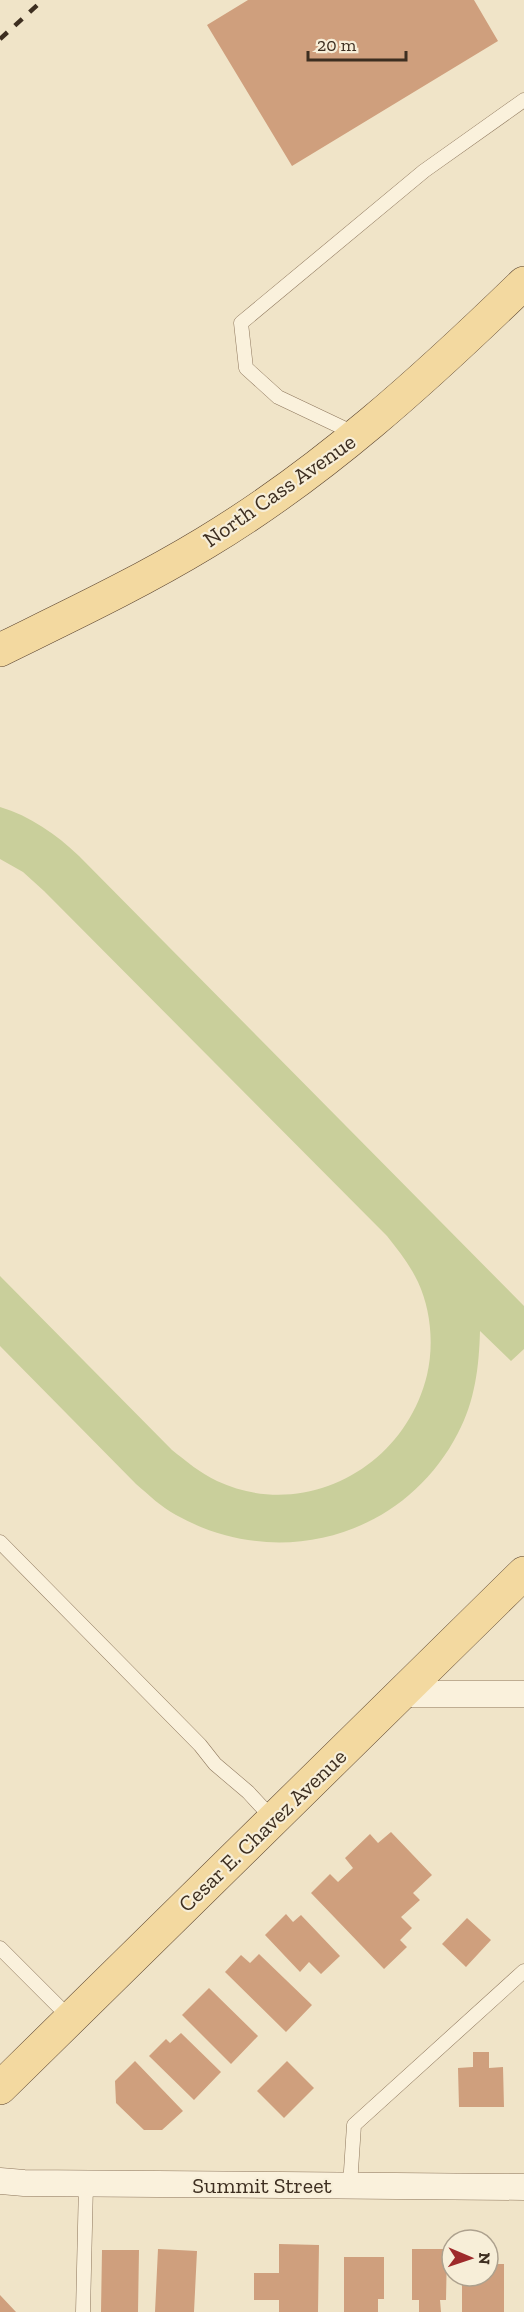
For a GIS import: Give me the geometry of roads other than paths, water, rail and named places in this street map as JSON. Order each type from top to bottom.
[{"type":"main road","name":"North Cass Avenue","points":[[0,650],[112,596],[206,543],[286,489],[358,435],[439,365],[524,283]]},
{"type":"main road","name":"Cesar E. Chavez Avenue","points":[[0,2088],[524,1572]]},
{"type":"street","points":[[401,1694],[524,1694]]},
{"type":"street","name":"Summit Street","points":[[0,2181],[86,2184],[524,2187]]},
{"type":"lane","points":[[358,435],[278,397],[246,368],[241,322],[424,171],[524,100]]},
{"type":"lane","points":[[0,1542],[200,1745],[214,1764],[248,1792],[273,1819]]},
{"type":"lane","points":[[0,1948],[70,2018]]},
{"type":"lane","points":[[350,2186],[354,2125],[524,1971]]},
{"type":"lane","points":[[83,2312],[86,2184]]},
{"type":"railway","points":[[0,39],[43,0]]}]
